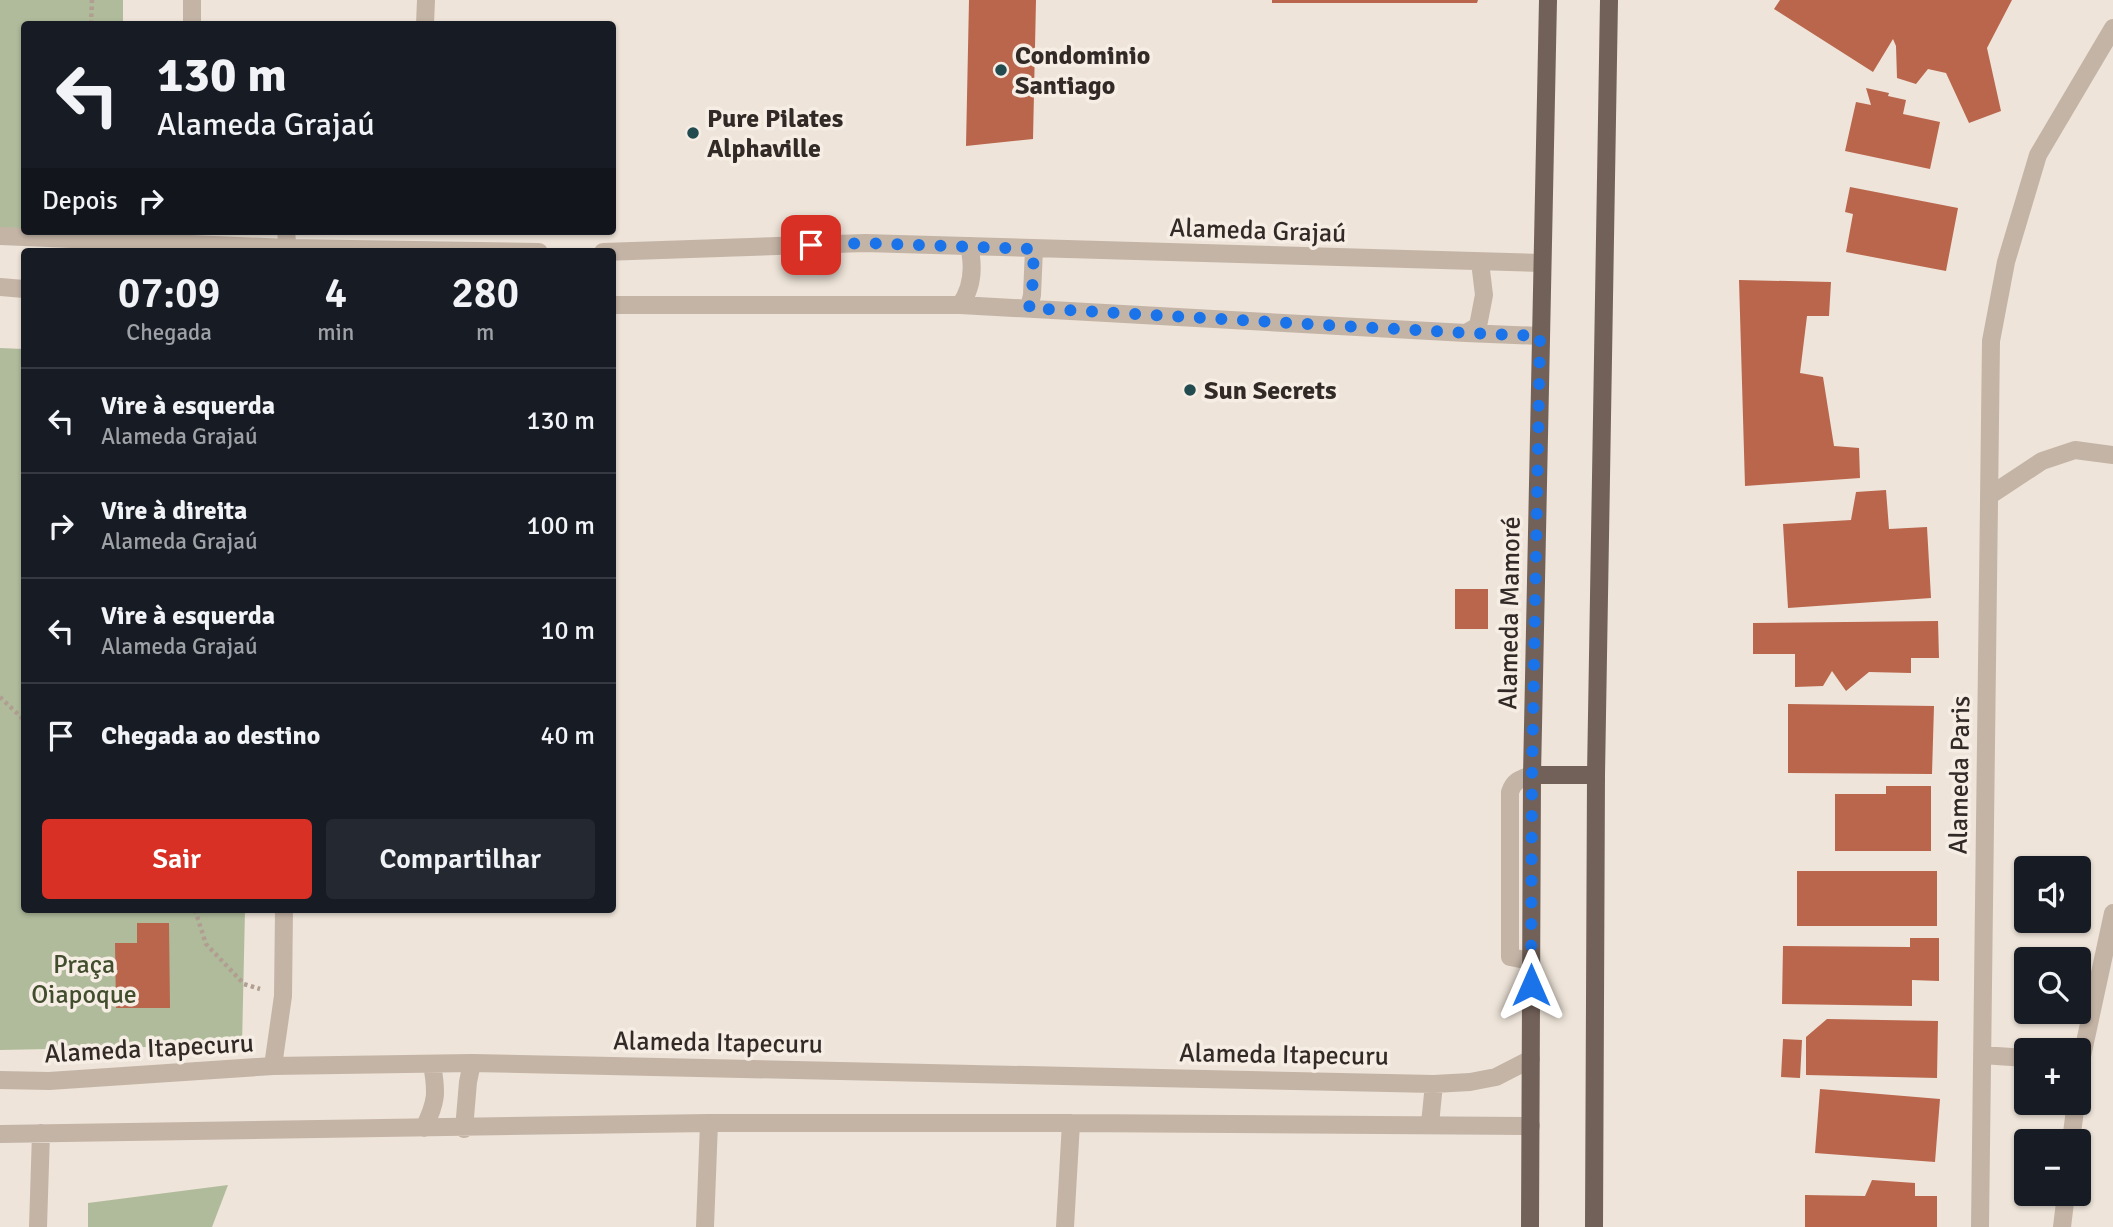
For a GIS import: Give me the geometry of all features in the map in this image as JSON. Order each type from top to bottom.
[{"type":"main road","name":"Alameda Mamoré","points":[[1530,1227],[1532,775],[1548,0]]},
{"type":"main road","points":[[1594,1227],[1597,775],[1609,0]]},
{"type":"main road","points":[[1532,775],[1597,775]]},
{"type":"street","points":[[192,0],[192,21]]},
{"type":"street","points":[[425,21],[426,0]]},
{"type":"street","name":"Alameda Paris","points":[[1980,1227],[1991,341],[2006,262],[2038,155],[2113,28]]},
{"type":"street","points":[[0,236],[414,248]]},
{"type":"street","name":"Alameda Grajaú","points":[[616,252],[865,243],[1542,263]]},
{"type":"street","points":[[960,304],[971,286],[969,246]]},
{"type":"street","points":[[1029,308],[1034,249]]},
{"type":"street","points":[[1466,333],[1478,327],[1484,295],[1480,262]]},
{"type":"street","points":[[0,288],[21,289]]},
{"type":"street","points":[[616,305],[960,304],[1540,336]]},
{"type":"street","points":[[1989,496],[2042,461],[2075,450],[2113,455]]},
{"type":"street","points":[[273,1066],[283,996],[284,913]]},
{"type":"street","points":[[2084,1038],[2113,913]]},
{"type":"street","points":[[1982,1055],[2014,1057]]},
{"type":"street","name":"Alameda Itapecuru","points":[[0,1080],[49,1081],[273,1066],[472,1063],[1434,1084],[1496,1077],[1531,1059]]},
{"type":"street","points":[[464,1129],[472,1063]]},
{"type":"street","points":[[424,1128],[435,1107],[436,1088],[432,1064]]},
{"type":"street","points":[[1430,1124],[1434,1084]]},
{"type":"street","points":[[0,1134],[464,1129],[709,1123],[1531,1126]]},
{"type":"street","points":[[705,1227],[709,1123]]},
{"type":"street","points":[[1065,1227],[1071,1123]]},
{"type":"street","points":[[38,1227],[41,1133]]},
{"type":"street","points":[[2062,1227],[2065,1206]]},
{"type":"path","points":[[91,21],[92,0]]},
{"type":"path","points":[[0,697],[21,717]]},
{"type":"path","points":[[196,913],[206,944],[244,984],[283,996]]},
{"type":"green space","points":[[0,0],[123,0],[123,21],[21,21],[21,235],[120,235],[120,241],[0,237]]},
{"type":"green space","name":"Praça Oiapoque","points":[[0,348],[21,349],[21,913],[245,913],[242,1045],[0,1050]]},
{"type":"green space","points":[[228,1185],[212,1227],[88,1227],[88,1203]]},
{"type":"building","name":"Condominio Santiago","points":[[969,0],[1036,0],[1033,139],[966,146]]},
{"type":"building","points":[[1272,0],[1478,0],[1477,3],[1272,3]]},
{"type":"building","points":[[1780,0],[2012,0],[1987,48],[2001,111],[1969,123],[1946,73],[1928,69],[1916,84],[1897,78],[1896,46],[1893,39],[1873,72],[1774,9]]},
{"type":"building","points":[[1866,88],[1906,100],[1903,114],[1940,122],[1930,169],[1845,151],[1856,102],[1871,105]]},
{"type":"building","points":[[1850,187],[1958,208],[1946,271],[1846,252],[1853,214],[1845,212]]},
{"type":"building","points":[[1739,280],[1831,282],[1829,316],[1807,316],[1800,373],[1823,377],[1834,446],[1859,448],[1860,478],[1745,486]]},
{"type":"building","points":[[1886,490],[1889,529],[1927,527],[1931,598],[1788,608],[1783,524],[1851,520],[1856,492]]},
{"type":"building","points":[[1455,589],[1488,589],[1488,629],[1455,629]]},
{"type":"building","points":[[1938,621],[1939,658],[1911,658],[1911,673],[1869,672],[1846,691],[1832,671],[1823,686],[1795,687],[1795,654],[1753,654],[1753,623]]},
{"type":"building","points":[[1788,704],[1934,706],[1932,774],[1788,773]]},
{"type":"building","points":[[1886,786],[1931,786],[1931,851],[1835,851],[1835,794],[1886,794]]},
{"type":"building","points":[[1797,871],[1937,871],[1937,926],[1797,926]]},
{"type":"building","points":[[137,923],[169,923],[170,1008],[116,1008],[115,943],[137,943]]},
{"type":"building","points":[[1910,938],[1939,938],[1939,981],[1912,980],[1912,1006],[1782,1004],[1783,946],[1910,947]]},
{"type":"building","points":[[1827,1019],[1938,1021],[1937,1078],[1806,1075],[1806,1037]]},
{"type":"building","points":[[1783,1039],[1802,1040],[1800,1078],[1781,1077]]},
{"type":"building","points":[[1820,1089],[1940,1099],[1935,1162],[1815,1153]]},
{"type":"building","points":[[1872,1180],[1915,1183],[1915,1196],[1937,1196],[1937,1227],[1805,1227],[1805,1195],[1865,1196]]},
{"type":"place","name":"Condominio Santiago","points":[[1001,70]]},
{"type":"place","name":"Pure Pilates Alphaville","points":[[693,133]]},
{"type":"place","name":"Sun Secrets","points":[[1190,390]]},
{"type":"route","points":[[811,245],[865,243],[1034,249],[1029,308],[1540,336],[1531,985]]}]
